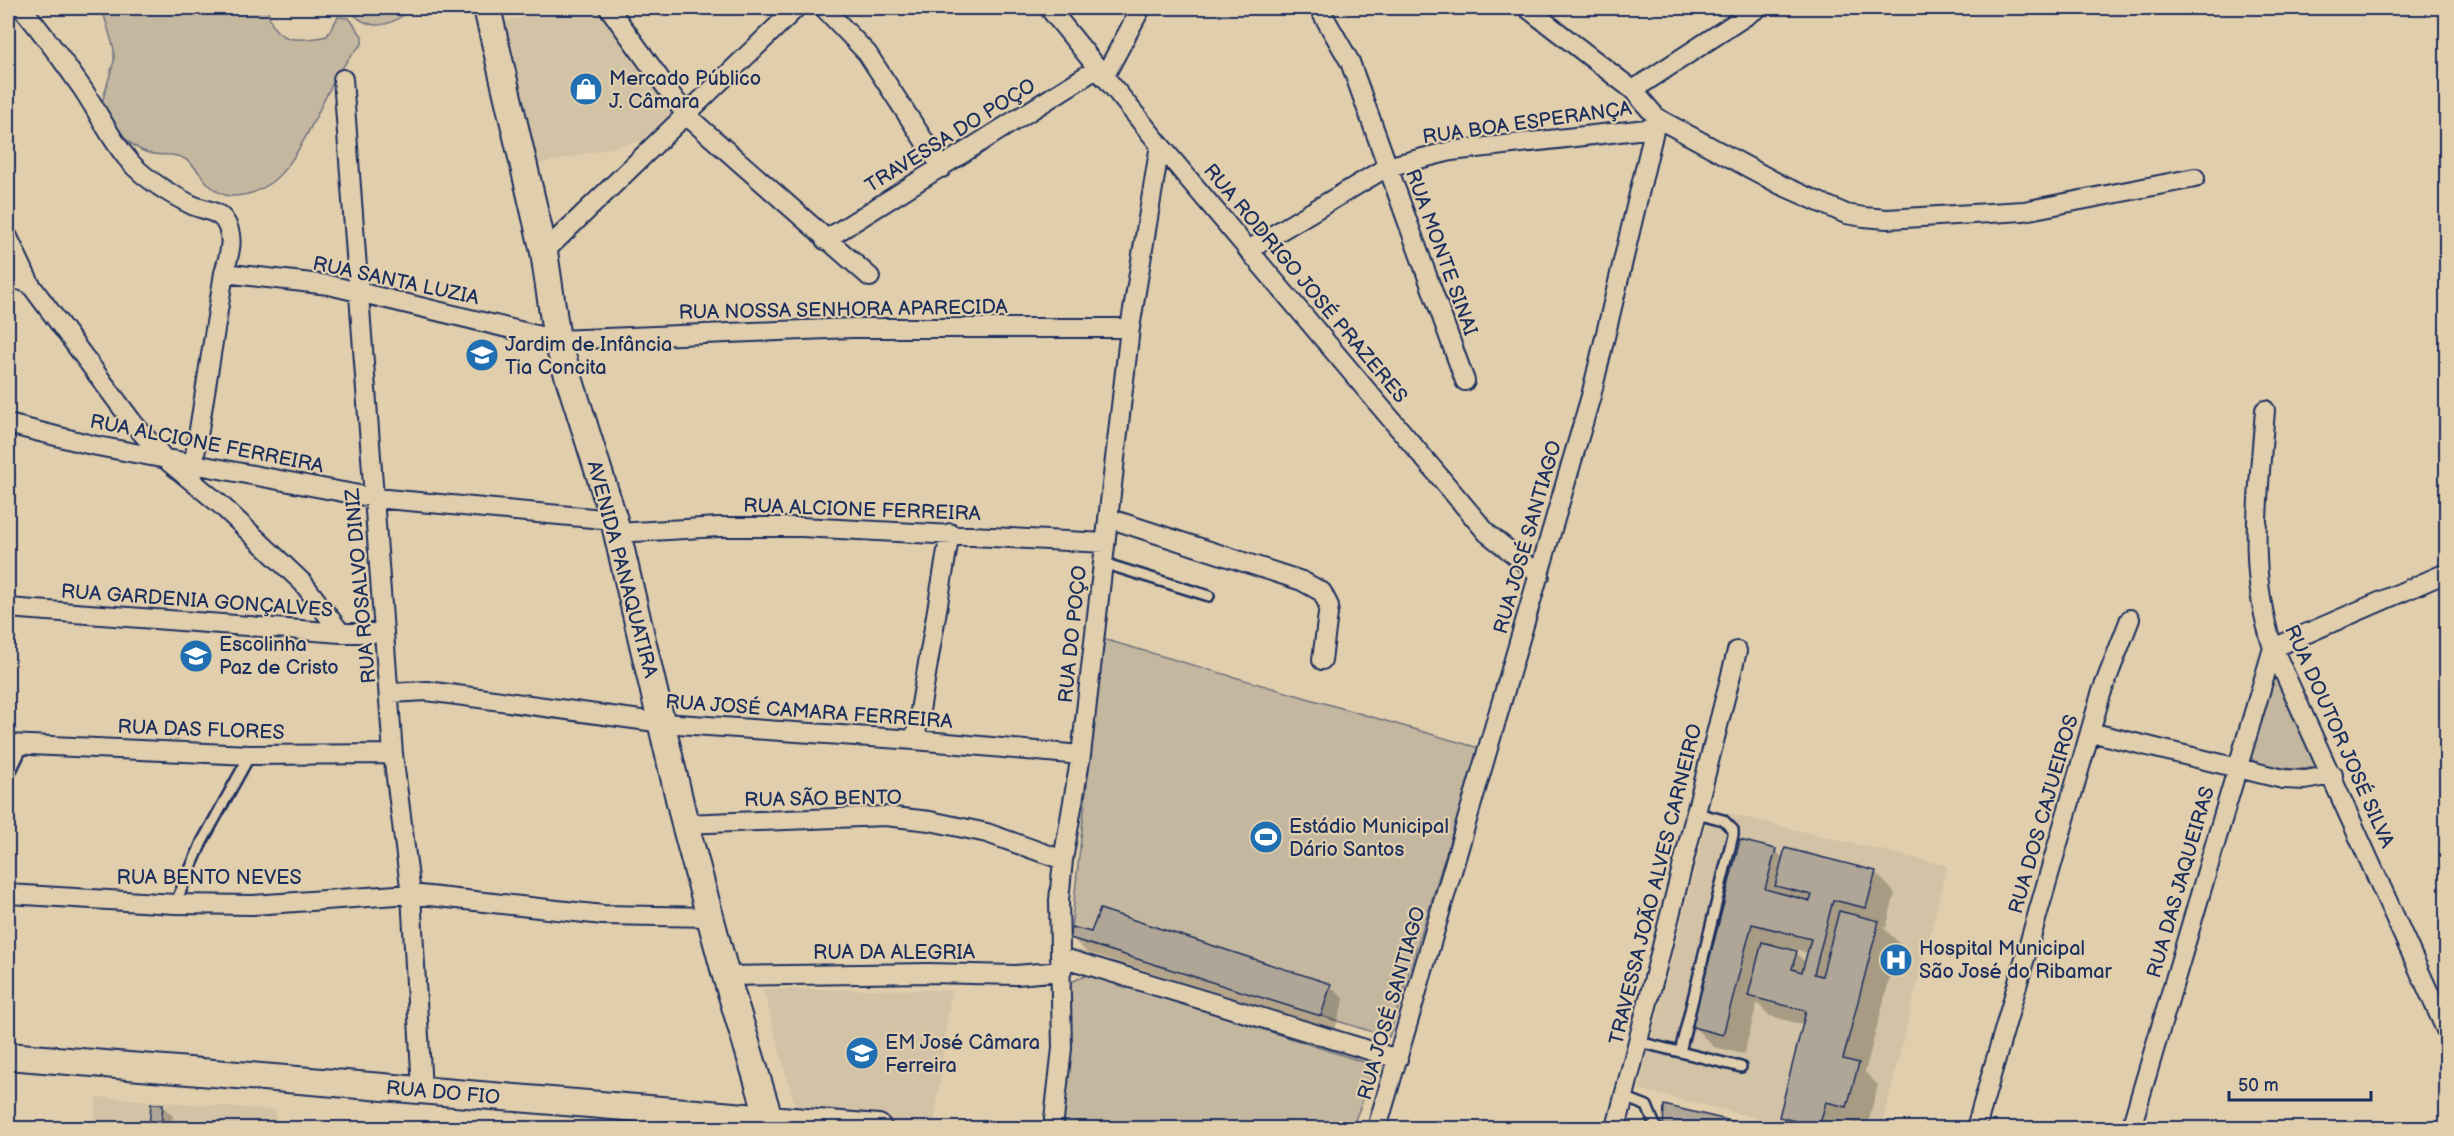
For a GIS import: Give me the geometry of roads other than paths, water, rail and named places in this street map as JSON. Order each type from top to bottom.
[{"type":"main road","name":"AVENIDA PANAQUATIRA","points":[[487,8],[544,252],[557,340],[615,527],[685,824],[726,976],[770,1124]]},
{"type":"main road","name":"RUA DO FIO","points":[[8,1056],[422,1090],[770,1124],[878,1128]]},
{"type":"street","points":[[22,8],[82,88],[126,158],[141,173],[168,191],[194,206],[213,211],[224,219],[230,233],[231,246],[224,273],[192,471],[303,583],[341,633]]},
{"type":"street","points":[[609,8],[686,115],[825,240],[870,277]]},
{"type":"street","points":[[544,252],[796,8]]},
{"type":"street","points":[[824,8],[867,53],[942,168]]},
{"type":"street","name":"RUA RODRIGO JOSÉ PRAZERES","points":[[1049,8],[1160,145],[1487,533],[1540,575]]},
{"type":"street","name":"TRAVESSA DO POÇO","points":[[825,240],[1101,72],[1141,8]]},
{"type":"street","name":"RUA MONTE SINAI","points":[[1319,8],[1350,62],[1466,381]]},
{"type":"street","points":[[1527,8],[1633,90],[1656,123],[1781,185],[1846,214],[1864,218],[1952,216],[2024,211],[2195,178]]},
{"type":"street","points":[[1633,90],[1758,8]]},
{"type":"street","name":"RUA ROSALVO DINIZ","points":[[343,79],[384,633],[391,693],[393,754],[411,894],[422,1090]]},
{"type":"street","name":"RUA BOA ESPERANÇA","points":[[1248,250],[1387,166],[1451,151],[1656,123]]},
{"type":"street","name":"RUA JOSÉ SANTIAGO","points":[[1377,1128],[1591,396],[1656,123]]},
{"type":"street","name":"RUA DO POÇO","points":[[1053,1128],[1062,1047],[1059,900],[1063,860],[1081,755],[1130,328],[1160,145]]},
{"type":"street","points":[[8,237],[30,284],[134,424],[164,458]]},
{"type":"street","name":"RUA SANTA LUZIA","points":[[224,273],[329,285],[557,340]]},
{"type":"street","points":[[8,276],[30,284]]},
{"type":"street","name":"RUA NOSSA SENHORA APARECIDA","points":[[557,340],[852,328],[1130,328]]},
{"type":"street","name":"RUA DOUTOR JOSÉ SILVA","points":[[2265,410],[2255,553],[2258,596],[2273,648],[2333,775],[2446,1030]]},
{"type":"street","name":"RUA ALCIONE FERREIRA","points":[[8,424],[92,445],[164,458],[192,471],[375,498],[615,527],[765,527],[950,533],[1105,543]]},
{"type":"street","points":[[1108,518],[1302,581],[1322,592],[1329,606],[1322,660]]},
{"type":"street","points":[[915,740],[950,533]]},
{"type":"street","points":[[2273,648],[2446,573]]},
{"type":"street","name":"RUA GARDENIA GONÇALVES","points":[[8,608],[341,633],[384,633]]},
{"type":"street","name":"RUA DOS CAJUEIROS","points":[[1977,1128],[2090,732],[2110,668],[2130,619]]},
{"type":"street","name":"RUA DAS JAQUEIRAS","points":[[2131,1128],[2273,648]]},
{"type":"street","name":"TRAVESSA JOÃO ALVES CARNEIRO","points":[[1616,1128],[1737,651]]},
{"type":"street","name":"RUA JOSÉ CAMARA FERREIRA","points":[[391,693],[427,691],[663,723],[915,740],[1081,755]]},
{"type":"street","points":[[2090,732],[2283,779],[2317,779],[2333,775]]},
{"type":"street","name":"RUA DAS FLORES","points":[[16,744],[250,755],[393,754]]},
{"type":"street","name":"RUA SÃO BENTO","points":[[685,824],[885,816],[930,821],[987,833],[1063,860]]},
{"type":"street","name":"RUA BENTO NEVES","points":[[8,894],[175,904],[253,905],[411,894],[603,915],[711,917]]},
{"type":"street","points":[[1061,964],[1398,1059]]},
{"type":"street","name":"RUA DA ALEGRIA","points":[[726,976],[917,973],[1016,975],[1061,964]]},
{"type":"lane","points":[[1102,562],[1209,596]]},
{"type":"lane","points":[[8,777],[16,744]]},
{"type":"lane","points":[[175,904],[202,842],[250,755]]},
{"type":"lane","points":[[1680,1052],[1733,835],[1733,830],[1723,820],[1697,813]]},
{"type":"lane","points":[[1639,1042],[1741,1067]]},
{"type":"lane","points":[[1624,1097],[1647,1106],[1656,1128]]},
{"type":"place","name":"Mercado Público J. Câmara","points":[[586,89]]},
{"type":"place","name":"Jardim de Infância Tia Concita","points":[[482,355]]},
{"type":"place","name":"Escolinha Paz de Cristo","points":[[196,656]]},
{"type":"place","name":"Estádio Municipal Dário Santos","points":[[1266,837]]},
{"type":"place","name":"Hospital Municipal São José do Ribamar","points":[[1896,960]]},
{"type":"place","name":"EM José Câmara Ferreira","points":[[862,1053]]}]
